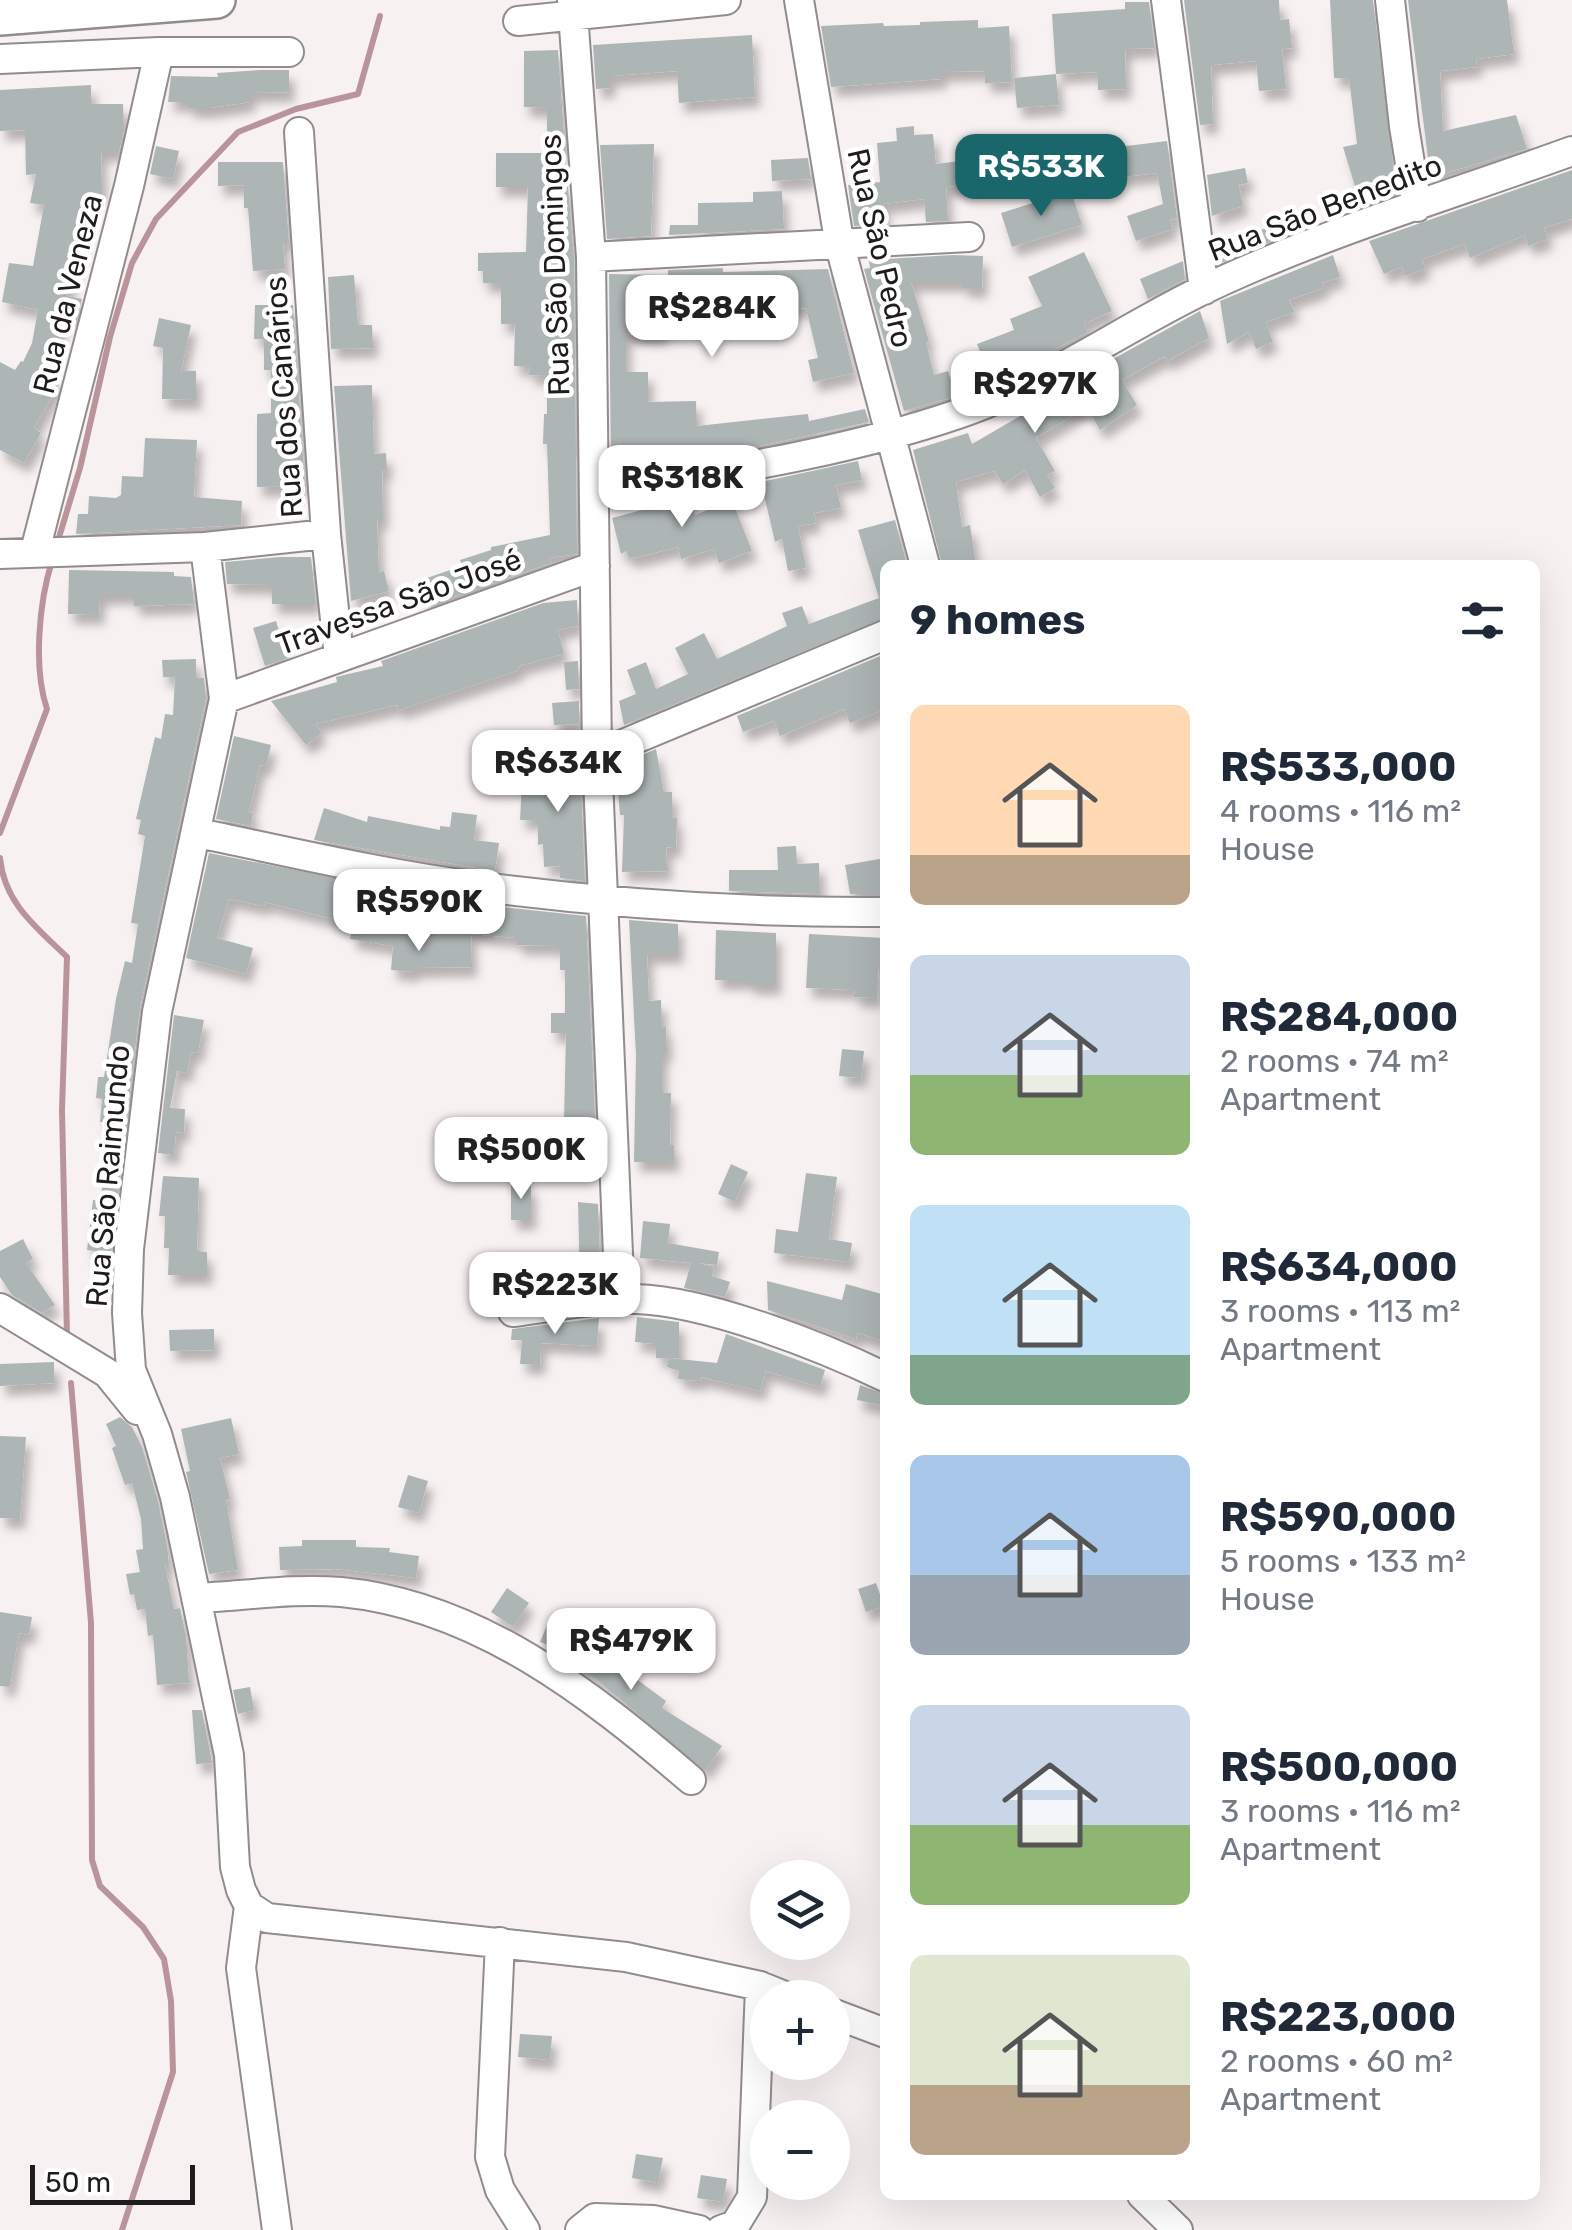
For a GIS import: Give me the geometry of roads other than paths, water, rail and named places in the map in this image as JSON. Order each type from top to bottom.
[{"type":"main road","points":[[0,18],[217,0]]},
{"type":"street","points":[[518,21],[574,7],[726,0]]},
{"type":"street","name":"Rua São Pedro","points":[[800,0],[840,246],[923,560]]},
{"type":"street","points":[[1166,0],[1204,290]]},
{"type":"street","points":[[1390,0],[1417,207]]},
{"type":"street","name":"Rua São Domingos","points":[[574,7],[591,257],[598,755],[619,1278],[622,1290],[636,1299]]},
{"type":"street","points":[[0,59],[159,52],[289,52]]},
{"type":"street","name":"Rua da Veneza","points":[[38,551],[159,52]]},
{"type":"street","name":"Rua dos Canários","points":[[299,132],[326,534],[339,657]]},
{"type":"street","name":"Rua São Benedito","points":[[594,492],[732,469],[891,434],[960,414],[1024,387],[1204,290],[1276,256],[1572,151]]},
{"type":"street","points":[[591,257],[969,237]]},
{"type":"street","points":[[0,554],[205,547],[326,534]]},
{"type":"street","name":"Rua São Raimundo","points":[[205,547],[224,699],[157,1012],[129,1249],[127,1313],[131,1370],[157,1434],[196,1598],[228,1756],[236,1867],[240,1890],[249,1906]]},
{"type":"street","name":"Travessa São José","points":[[224,699],[595,566]]},
{"type":"street","points":[[598,755],[880,637]]},
{"type":"street","points":[[198,833],[453,882],[604,901],[791,912],[880,912]]},
{"type":"street","points":[[513,1312],[636,1299],[706,1311],[755,1326],[880,1374]]},
{"type":"street","points":[[0,1308],[107,1373],[157,1434]]},
{"type":"street","points":[[196,1598],[336,1592],[400,1600],[500,1642],[536,1662],[624,1722],[691,1780]]},
{"type":"street","points":[[277,2230],[240,1968],[249,1906],[267,1918],[626,1958],[750,1984]]},
{"type":"street","points":[[500,1942],[490,2157],[500,2190],[525,2230]]},
{"type":"street","points":[[850,2020],[880,2031]]},
{"type":"street","points":[[721,2230],[735,2225],[752,2197],[756,2080]]},
{"type":"street","points":[[1147,2200],[1178,2230]]},
{"type":"street","points":[[580,2230],[595,2218],[653,2220],[699,2230]]},
{"type":"waterway","points":[[57,544],[132,263],[156,219],[238,132],[296,109],[358,94],[380,16]]},
{"type":"waterway","points":[[0,833],[47,709],[40,674],[39,635],[52,561]]},
{"type":"waterway","points":[[0,858],[15,901],[67,957],[62,1110],[67,1336]]},
{"type":"waterway","points":[[71,1383],[91,1623],[92,1860],[100,1886],[143,1927],[164,1959],[171,2001],[173,2072],[122,2230]]}]
